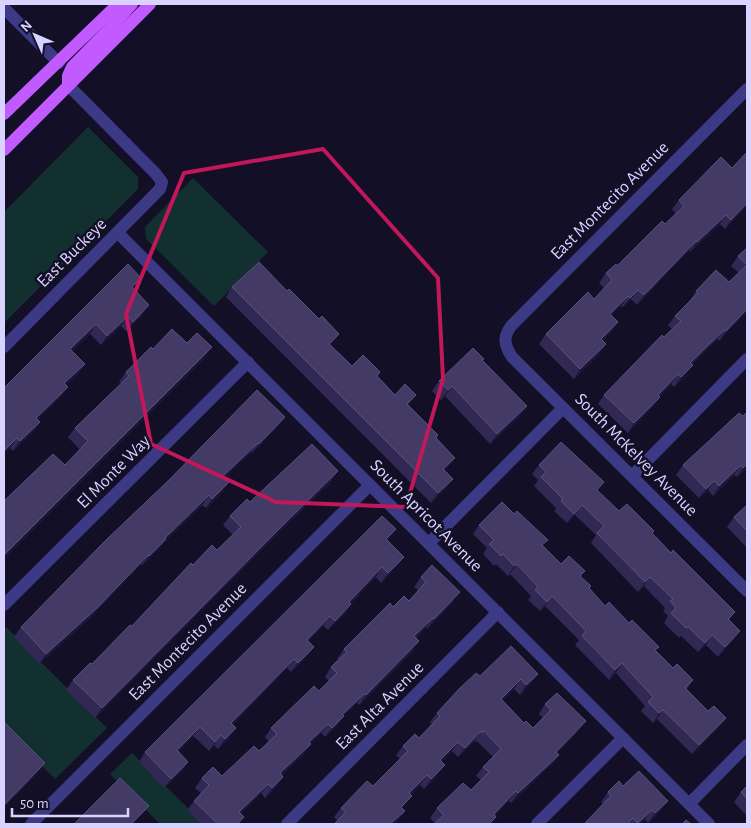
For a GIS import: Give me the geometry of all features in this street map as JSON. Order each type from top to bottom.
[{"type":"main road","points":[[4,114],[118,4]]},
{"type":"main road","points":[[68,85],[68,76],[72,67],[132,4]]},
{"type":"main road","points":[[4,150],[150,4]]},
{"type":"street","points":[[4,8],[59,63]]},
{"type":"street","name":"East Buckeye","points":[[4,347],[118,233],[160,189],[162,182],[68,85]]},
{"type":"street","name":"East Montecito Avenue","points":[[505,342],[506,333],[511,326],[747,89]]},
{"type":"street","name":"South Apricot Avenue","points":[[118,233],[709,824]]},
{"type":"street","name":"South McKelvey Avenue","points":[[505,342],[512,357],[747,591]]},
{"type":"street","points":[[632,476],[747,359]]},
{"type":"street","name":"El Monte Way","points":[[4,606],[248,362]]},
{"type":"street","points":[[429,543],[564,408]]},
{"type":"street","name":"East Montecito Avenue","points":[[31,824],[370,484]]},
{"type":"street","name":"East Alta Avenue","points":[[288,824],[498,612]]},
{"type":"street","points":[[537,824],[623,738]]},
{"type":"street","points":[[689,804],[747,745]]},
{"type":"highlighted area","points":[[323,149],[438,278],[443,379],[406,507],[276,502],[151,444],[126,314],[184,173]]},
{"type":"green space","points":[[88,127],[138,177],[138,189],[4,323],[4,212]]},
{"type":"green space","points":[[193,178],[268,252],[214,306],[146,239],[145,227]]},
{"type":"green space","points":[[6,627],[107,728],[55,779],[4,728],[4,630]]},
{"type":"green space","points":[[132,753],[204,824],[160,824],[110,774]]},
{"type":"building","points":[[747,152],[747,203],[731,220],[726,215],[696,241],[644,295],[638,290],[630,298],[628,296],[610,314],[618,322],[601,339],[606,344],[580,369],[546,334],[588,292],[594,299],[612,280],[606,273],[616,264],[617,266],[662,221],[665,224],[684,206],[679,200],[721,157],[732,168]]},
{"type":"building","points":[[747,248],[747,265],[738,256]]},
{"type":"building","points":[[259,262],[287,291],[289,289],[319,319],[322,316],[339,334],[329,344],[352,366],[363,355],[380,372],[377,376],[395,395],[405,384],[416,395],[407,404],[438,435],[436,438],[455,458],[443,469],[453,479],[438,493],[232,287]]},
{"type":"building","points":[[128,264],[141,278],[132,287],[149,305],[133,322],[128,316],[107,336],[96,324],[70,349],[85,364],[64,383],[68,387],[36,418],[40,422],[20,441],[17,438],[4,451],[4,388]]},
{"type":"building","points":[[747,265],[747,309],[726,331],[724,330],[690,363],[693,365],[681,377],[678,374],[658,395],[660,397],[634,423],[604,395],[662,335],[664,337],[681,321],[675,316],[698,293],[696,291],[716,270],[729,282]]},
{"type":"building","points":[[172,329],[187,343],[197,333],[212,347],[4,555],[4,501],[53,454],[65,465],[88,441],[75,428],[129,376],[126,372],[151,347],[153,349]]},
{"type":"building","points":[[473,348],[484,359],[482,360],[527,406],[497,434],[452,386],[448,390],[439,381]]},
{"type":"building","points":[[257,390],[285,417],[259,444],[223,476],[229,482],[212,499],[209,495],[96,609],[46,654],[21,627]]},
{"type":"building","points":[[747,412],[747,464],[743,468],[741,465],[719,486],[714,481],[706,489],[683,465],[739,413],[743,416]]},
{"type":"building","points":[[561,442],[604,482],[597,490],[619,511],[627,504],[654,531],[652,533],[671,553],[673,550],[735,612],[728,619],[740,631],[725,647],[712,635],[705,643],[688,627],[686,628],[671,613],[676,608],[670,601],[673,599],[650,577],[645,582],[597,533],[604,526],[582,505],[574,514],[561,501],[563,499],[541,477],[546,472],[539,465]]},
{"type":"building","points":[[312,444],[338,471],[102,708],[73,680],[90,663],[92,664],[130,625],[132,626],[191,563],[193,565],[212,545],[217,550],[241,527],[230,516],[247,499],[250,502]]},
{"type":"building","points":[[502,502],[514,514],[517,511],[548,540],[542,545],[561,564],[569,556],[585,571],[580,576],[591,586],[589,588],[605,606],[609,602],[629,623],[632,620],[659,647],[655,650],[673,668],[677,664],[693,680],[685,688],[708,711],[714,706],[726,718],[699,745],[663,710],[659,713],[648,702],[653,697],[622,663],[615,670],[582,636],[586,631],[552,596],[547,602],[535,590],[538,587],[517,564],[514,566],[503,554],[501,556],[489,544],[494,540],[479,525]]},
{"type":"building","points":[[747,505],[747,531],[734,517]]},
{"type":"building","points":[[382,516],[396,529],[386,539],[404,557],[388,573],[382,567],[349,602],[351,604],[335,621],[330,616],[307,640],[314,647],[298,663],[294,659],[231,723],[236,728],[225,739],[221,735],[215,742],[200,727],[177,750],[188,762],[171,779],[145,752]]},
{"type":"building","points":[[432,565],[460,592],[434,619],[414,636],[419,641],[366,695],[364,694],[342,715],[344,716],[332,728],[328,724],[309,742],[311,744],[280,773],[283,777],[272,788],[268,784],[239,812],[244,817],[237,824],[218,824],[194,801],[209,785],[202,778],[213,767],[222,776],[254,746],[259,751],[277,734],[271,728],[314,686],[319,691],[337,673],[331,667],[347,652],[344,649],[390,603],[393,607],[404,596],[409,601],[426,582],[421,577]]},
{"type":"building","points":[[511,646],[538,674],[526,685],[521,679],[501,699],[524,723],[526,721],[533,728],[551,710],[545,704],[557,693],[586,721],[556,752],[559,755],[518,793],[516,791],[494,814],[496,817],[489,824],[434,824],[444,815],[437,808],[463,783],[471,790],[489,772],[483,767],[501,749],[484,731],[482,733],[481,731],[465,748],[458,742],[440,760],[445,765],[431,779],[427,775],[409,793],[412,796],[401,807],[405,811],[390,824],[334,824],[346,812],[341,808],[367,781],[373,786],[408,751],[403,746],[415,734],[419,738],[440,716],[437,713],[459,689],[476,673],[480,676]]},
{"type":"building","points":[[4,722],[45,763],[4,805]]},
{"type":"building","points":[[639,771],[668,801],[655,813],[652,810],[638,823],[633,818],[627,824],[584,824],[611,796],[608,792],[619,781],[623,786]]},
{"type":"building","points":[[120,778],[149,806],[131,824],[74,824]]},
{"type":"building","points":[[747,786],[747,799],[741,792]]},
{"type":"building","points":[[686,820],[691,824],[682,824]]}]
